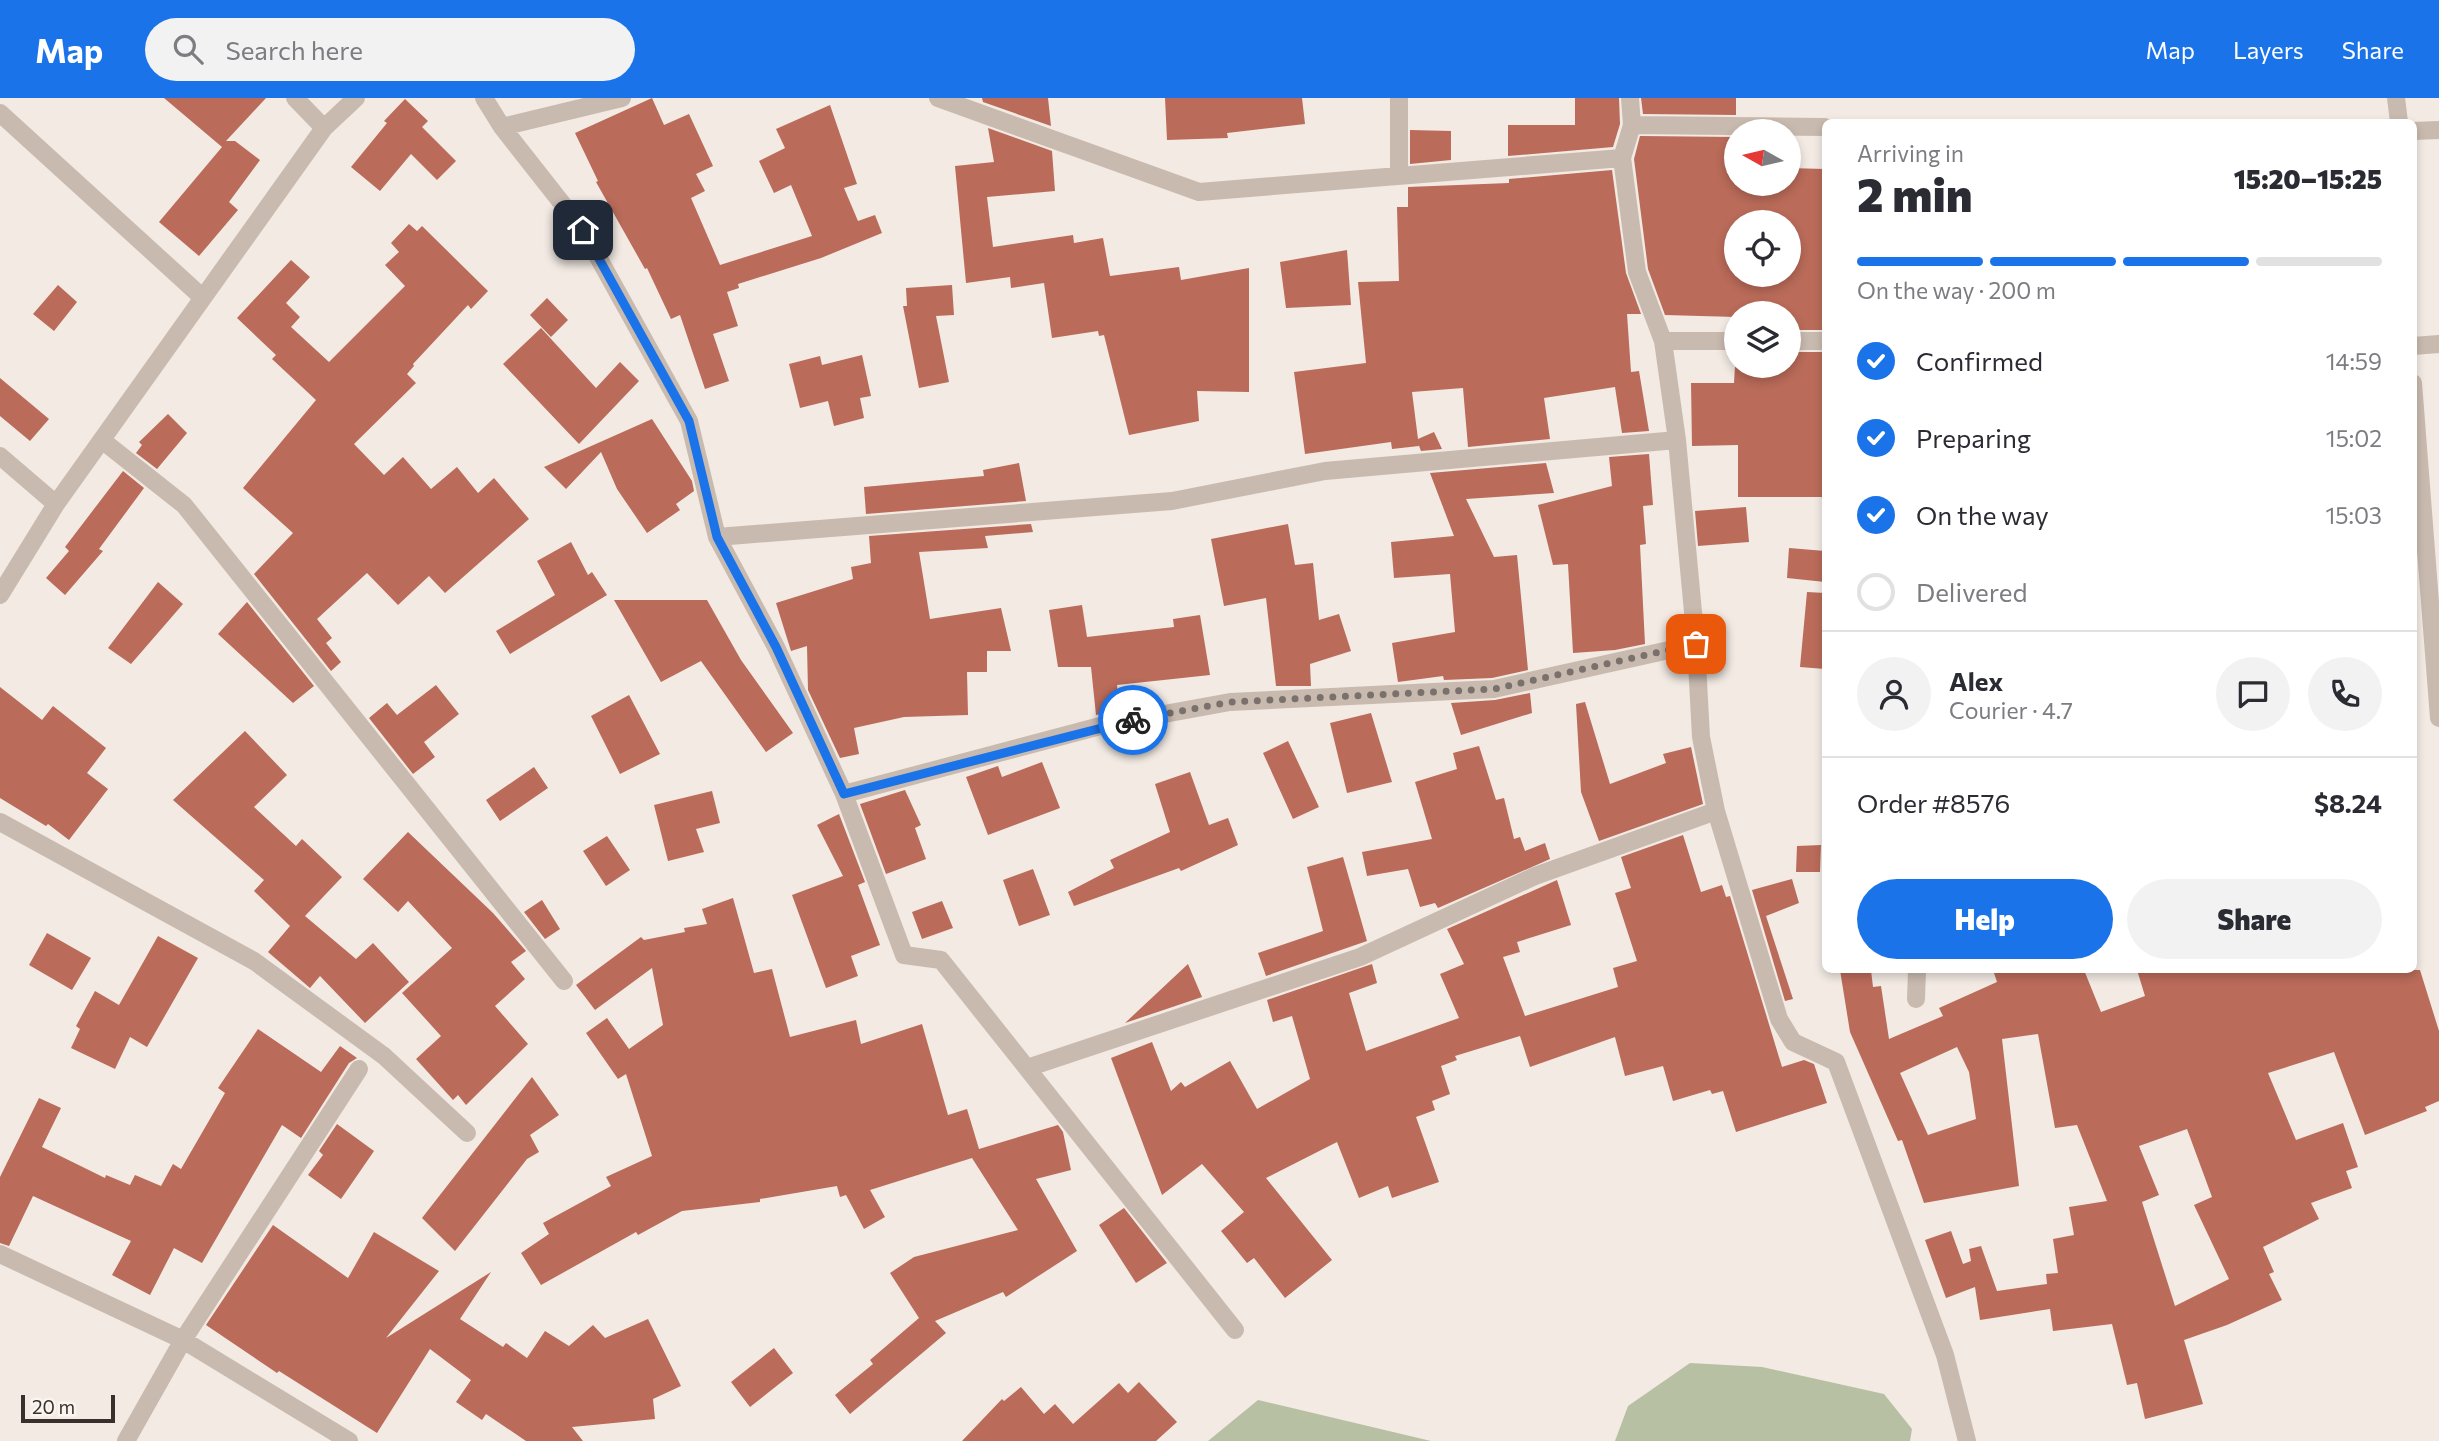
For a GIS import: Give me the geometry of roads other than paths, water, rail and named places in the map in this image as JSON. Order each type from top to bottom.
[{"type":"street","points":[[295,98],[324,128]]},
{"type":"street","points":[[0,595],[56,505],[324,128],[356,98]]},
{"type":"street","points":[[484,98],[502,127],[583,230],[689,421],[717,537],[776,647],[844,794],[904,955],[941,960],[1234,1330]]},
{"type":"street","points":[[502,127],[622,98]]},
{"type":"street","points":[[938,98],[1199,192],[1622,158]]},
{"type":"street","points":[[1399,98],[1399,176]]},
{"type":"street","points":[[1630,98],[1632,125],[1622,158],[1637,272],[1664,341],[1677,440],[1696,644],[1701,737],[1716,811],[1779,1019],[1793,1042],[1836,1062],[1945,1355],[1967,1441]]},
{"type":"street","points":[[2396,98],[2399,119]]},
{"type":"street","points":[[0,113],[203,298]]},
{"type":"street","points":[[1632,125],[1822,127]]},
{"type":"street","points":[[2417,131],[2439,130]]},
{"type":"street","points":[[1664,341],[1724,341]]},
{"type":"street","points":[[1801,341],[1822,341]]},
{"type":"street","points":[[2417,346],[2439,344]]},
{"type":"street","points":[[2417,435],[2439,718]]},
{"type":"street","points":[[717,537],[1172,501],[1325,471],[1677,440]]},
{"type":"street","points":[[103,441],[184,505],[564,981]]},
{"type":"street","points":[[0,456],[56,505]]},
{"type":"street","points":[[844,794],[1104,726],[1230,702],[1494,689],[1696,644]]},
{"type":"street","points":[[1027,1068],[1360,957],[1535,876],[1716,811]]},
{"type":"street","points":[[0,822],[254,961],[384,1056],[467,1133]]},
{"type":"street","points":[[1916,999],[1917,973]]},
{"type":"street","points":[[126,1441],[183,1340],[359,1069]]},
{"type":"street","points":[[0,1254],[183,1340],[349,1441]]}]
